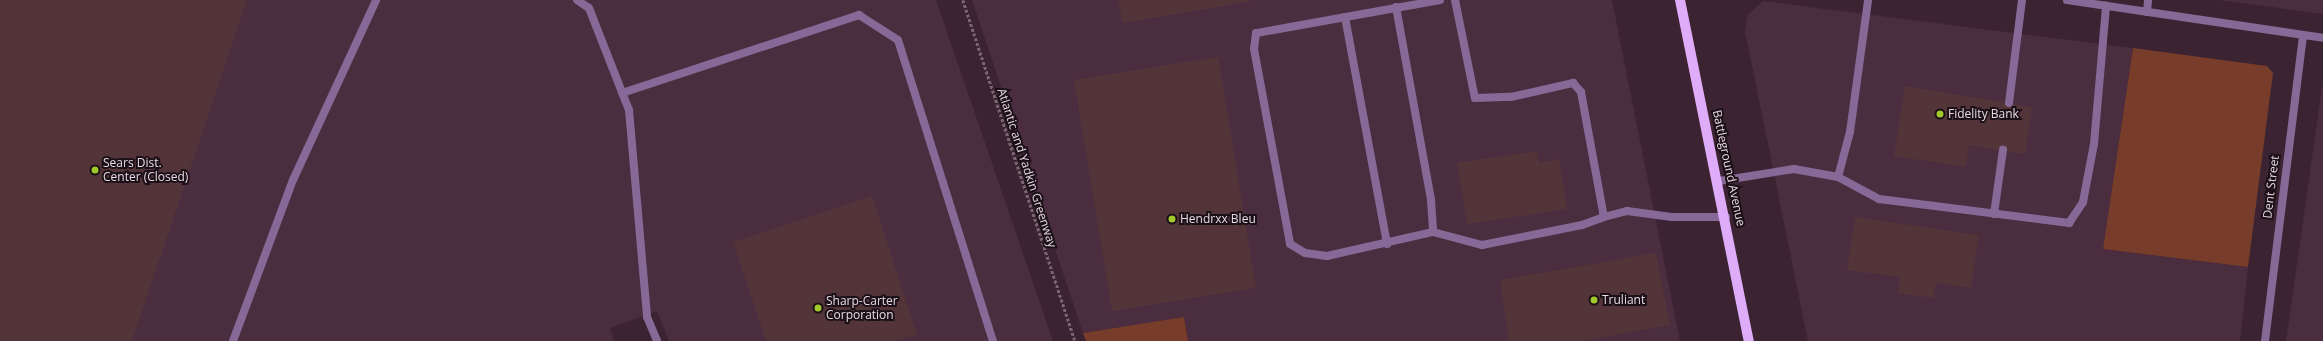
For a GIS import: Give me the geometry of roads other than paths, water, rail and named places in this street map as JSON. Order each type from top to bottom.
[{"type":"main road","name":"Battleground Avenue","points":[[1680,0],[1719,181],[1749,341]]},
{"type":"street","points":[[233,341],[293,180],[376,0]]},
{"type":"street","points":[[577,0],[589,8],[629,110],[647,317],[657,341]]},
{"type":"street","points":[[1440,0],[1256,33],[1254,49],[1290,244],[1304,253],[1327,256],[1387,244],[1433,232],[1482,245],[1582,225],[1604,216],[1627,211],[1672,217],[1726,217]]},
{"type":"street","points":[[1455,0],[1475,98],[1511,97],[1573,83],[1581,92],[1604,216]]},
{"type":"street","points":[[1838,177],[1850,132],[1868,0]]},
{"type":"street","points":[[2009,103],[2022,0]]},
{"type":"street","points":[[2066,0],[2323,38]]},
{"type":"street","points":[[2147,12],[2148,0]]},
{"type":"street","points":[[1719,181],[1794,169],[1838,177],[1879,199],[2069,223],[2083,202],[2094,144],[2106,6]]},
{"type":"street","points":[[1396,7],[1431,200],[1433,232]]},
{"type":"street","points":[[622,93],[859,15],[898,40],[993,341]]},
{"type":"street","points":[[1345,17],[1387,244]]},
{"type":"street","name":"Dent Street","points":[[2265,341],[2303,36]]},
{"type":"street","points":[[1994,214],[2003,150]]},
{"type":"place","name":"Fidelity Bank","points":[[1940,114]]},
{"type":"place","name":"Sears Dist. Center (Closed)","points":[[95,170]]},
{"type":"place","name":"Hendrxx Bleu","points":[[1172,219]]},
{"type":"place","name":"Truliant","points":[[1594,300]]},
{"type":"place","name":"Sharp-Carter Corporation","points":[[818,308]]}]
